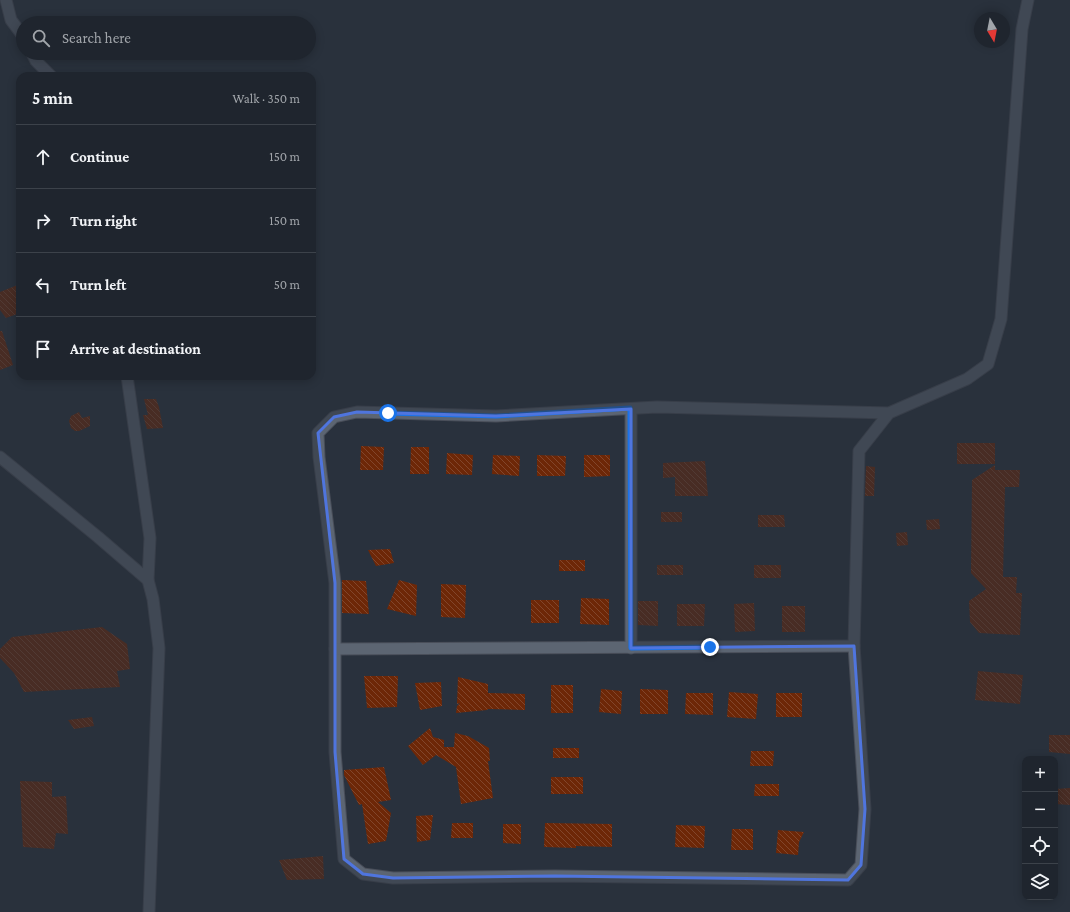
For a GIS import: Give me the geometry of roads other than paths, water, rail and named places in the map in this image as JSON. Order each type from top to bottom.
[{"type":"street","points":[[6,0],[11,20],[16,27]]},
{"type":"street","points":[[889,413],[859,451],[854,646],[865,810],[861,865],[848,880],[555,876],[394,878],[362,874],[344,859],[335,752],[335,583],[319,457],[318,433],[334,417],[358,412],[496,416],[657,407],[889,413],[967,379],[988,364],[1000,319],[1022,29],[1028,0]]},
{"type":"street","points":[[0,16],[11,20]]},
{"type":"street","points":[[36,60],[47,72]]},
{"type":"street","points":[[128,380],[150,538],[148,580],[153,599],[159,648],[149,912]]},
{"type":"street","points":[[630,408],[631,648]]},
{"type":"street","points":[[0,457],[148,580]]},
{"type":"street","points":[[335,649],[854,646]]}]
